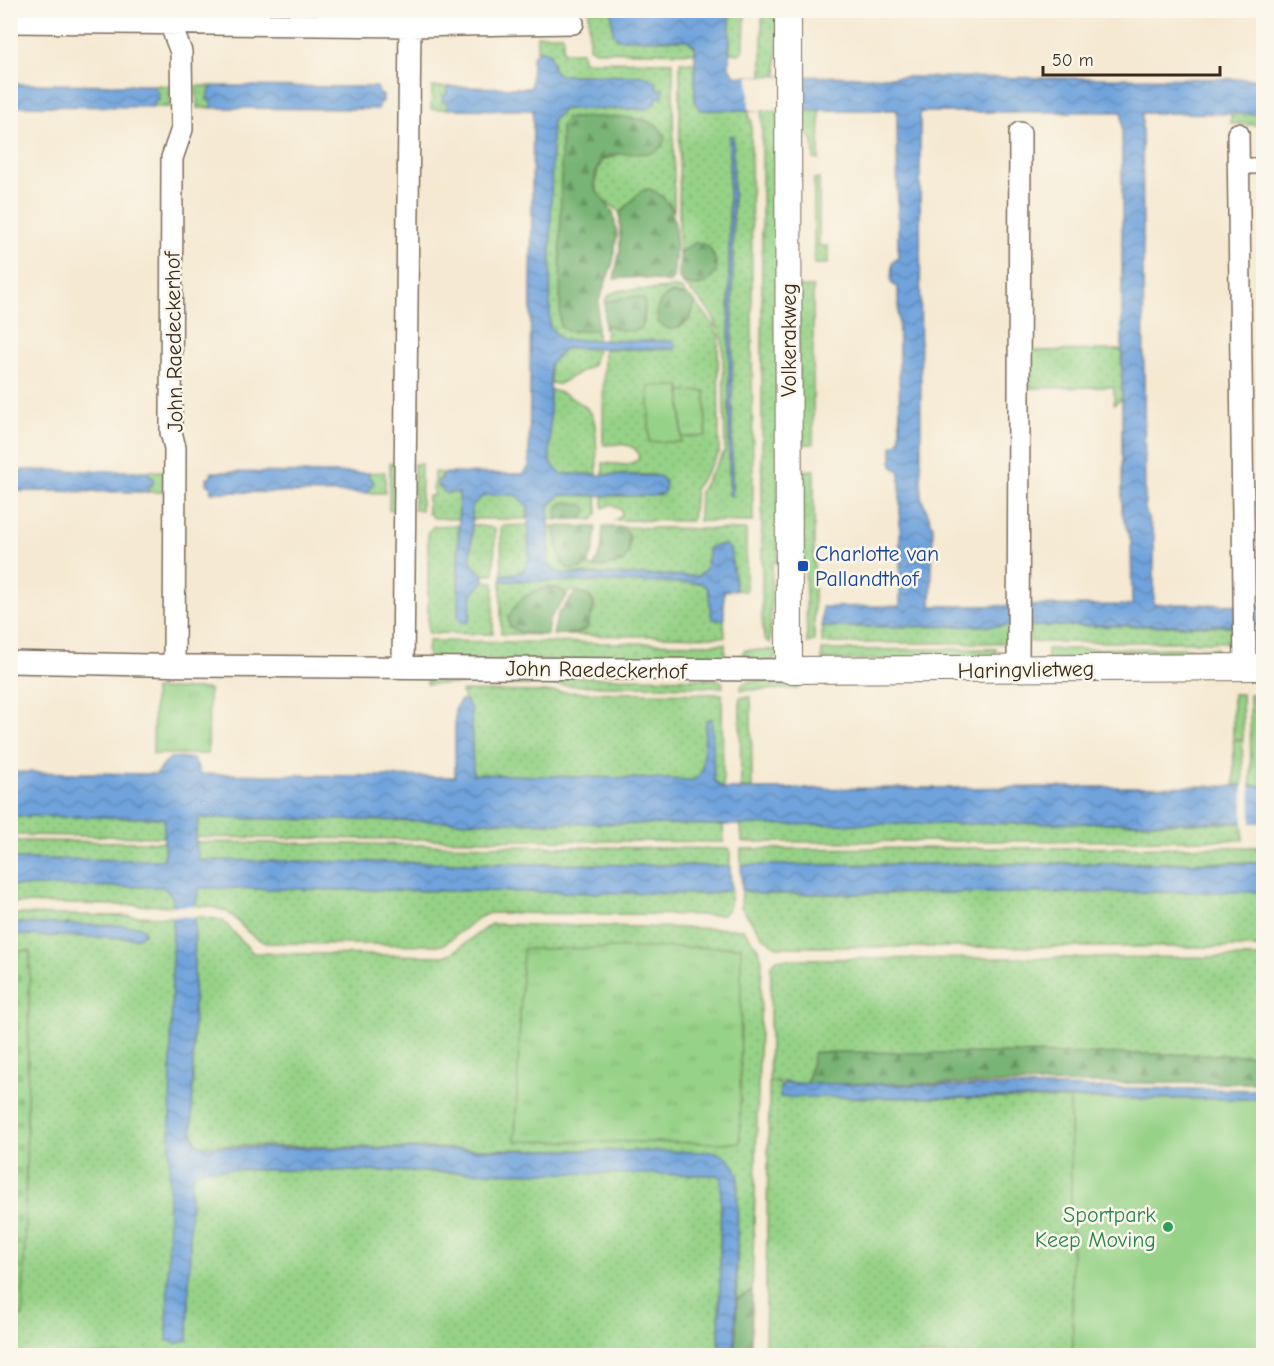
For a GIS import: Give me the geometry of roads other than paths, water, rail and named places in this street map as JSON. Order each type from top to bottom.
[{"type":"street","name":"Volkerakweg","points":[[788,10],[789,670]]},
{"type":"street","points":[[10,22],[167,16],[410,26],[573,22]]},
{"type":"street","name":"John Raedeckerhof","points":[[167,16],[181,52],[182,129],[172,158],[171,432],[175,448],[174,666]]},
{"type":"street","points":[[403,667],[410,26]]},
{"type":"street","points":[[1018,669],[1020,133]]},
{"type":"street","points":[[1238,134],[1243,639],[1254,667]]},
{"type":"street","points":[[1238,166],[1263,165]]},
{"type":"street","name":"John Raedeckerhof","points":[[10,662],[174,666],[789,670]]},
{"type":"street","name":"Haringvlietweg","points":[[789,670],[1254,667]]},
{"type":"water","points":[[612,11],[730,11],[729,68],[736,76],[1263,79],[1263,114],[1142,113],[1145,509],[1154,535],[1154,604],[1263,605],[1263,625],[822,627],[822,607],[900,606],[900,472],[892,466],[892,446],[897,444],[900,438],[898,288],[891,283],[892,263],[898,257],[897,110],[701,110],[695,102],[695,46],[687,40],[618,39],[613,33]],"holes":[[[920,112],[1122,112],[1122,513],[1131,541],[1132,605],[931,606],[933,527],[921,496]]]},
{"type":"water","points":[[540,49],[550,52],[553,69],[559,75],[645,76],[655,81],[658,89],[663,89],[663,97],[658,97],[647,109],[564,109],[552,121],[550,327],[562,340],[672,341],[677,346],[673,349],[565,348],[550,364],[550,462],[561,474],[659,476],[666,486],[663,493],[653,496],[560,495],[549,506],[549,566],[560,574],[698,576],[706,569],[709,547],[724,544],[730,549],[736,590],[724,591],[724,620],[712,619],[708,589],[701,583],[501,581],[502,575],[522,572],[529,559],[528,507],[516,495],[484,495],[472,506],[471,563],[484,575],[484,581],[472,594],[469,622],[462,623],[458,617],[459,493],[444,493],[441,487],[437,487],[437,480],[441,480],[445,473],[522,474],[529,467],[533,110],[448,109],[446,102],[442,102],[443,95],[446,95],[448,87],[531,88],[532,57]]},
{"type":"water","points":[[11,84],[154,85],[156,92],[159,92],[159,100],[156,100],[153,107],[11,106]]},
{"type":"water","points":[[213,86],[377,87],[380,95],[383,95],[383,102],[380,102],[378,109],[212,108],[210,100],[207,100],[208,93]]},
{"type":"water","points":[[729,136],[733,136],[732,496],[729,495]]},
{"type":"water","points":[[11,470],[148,471],[150,477],[154,478],[153,485],[150,485],[147,492],[11,491]]},
{"type":"water","points":[[212,472],[368,473],[370,479],[373,480],[373,487],[370,487],[368,493],[211,492],[210,485],[207,485],[207,478],[210,478]]},
{"type":"water","points":[[461,700],[466,701],[471,709],[473,774],[694,780],[702,772],[706,721],[712,718],[714,780],[723,789],[1264,786],[1263,822],[723,825],[199,818],[195,837],[199,860],[730,866],[731,890],[707,894],[200,888],[195,901],[192,1133],[195,1142],[204,1147],[715,1152],[729,1160],[738,1174],[735,1356],[719,1355],[721,1178],[717,1175],[202,1169],[193,1175],[191,1182],[188,1340],[176,1344],[167,1340],[173,898],[163,887],[10,886],[11,859],[164,860],[164,818],[11,816],[11,772],[156,774],[170,758],[183,757],[191,758],[196,763],[200,774],[455,777],[455,708]]},
{"type":"water","points":[[1264,863],[1263,892],[759,894],[742,890],[741,865]]},
{"type":"water","points":[[10,923],[139,926],[144,930],[144,934],[136,938],[11,935]]},
{"type":"water","points":[[785,1083],[1263,1090],[1264,1099],[780,1097],[780,1088]]},
{"type":"place","name":"Charlotte van Pallandthof","points":[[803,566]]},
{"type":"place","name":"Sportpark Keep Moving","points":[[1168,1227]]}]
